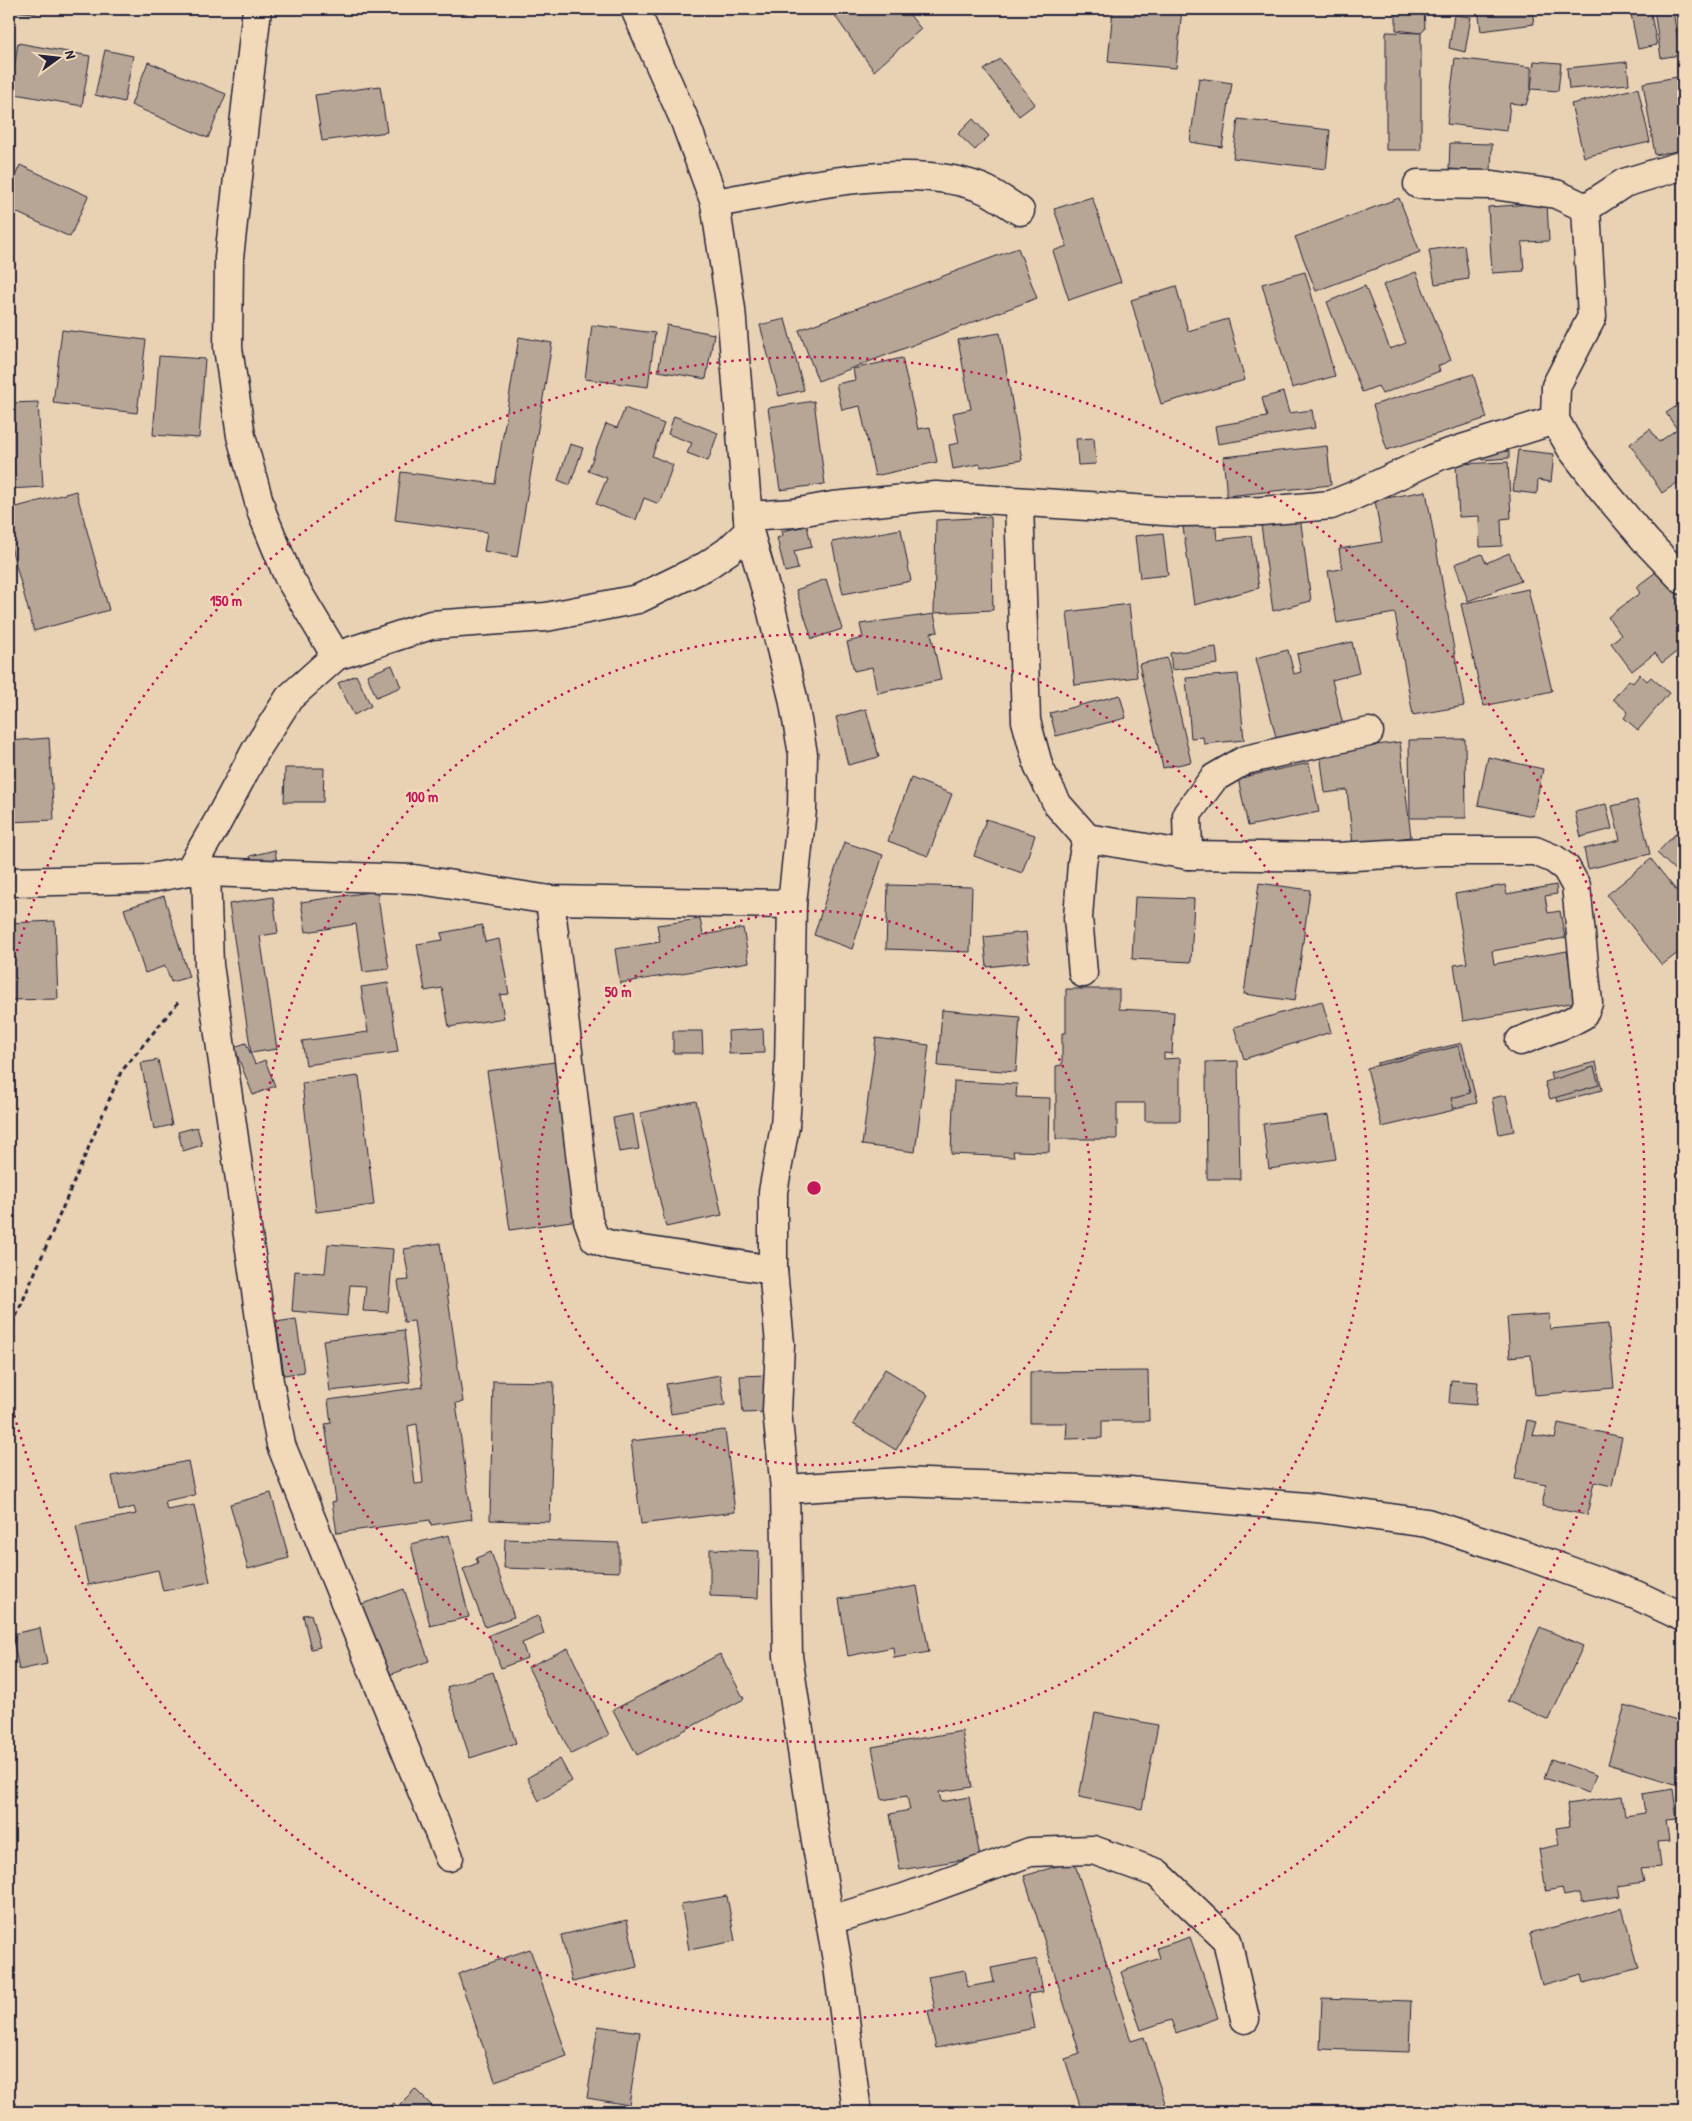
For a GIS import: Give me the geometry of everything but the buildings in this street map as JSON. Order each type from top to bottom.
[{"type":"street","points":[[257,9],[229,258],[228,348],[241,436],[262,513],[288,576],[336,656]]},
{"type":"street","points":[[635,9],[684,119],[715,203],[731,309],[748,524],[793,698],[803,754],[802,809],[792,904],[789,1069],[785,1126],[772,1192],[773,1270],[780,1344],[777,1411],[785,1489],[788,1656],[838,1966],[857,2112]]},
{"type":"street","points":[[1586,208],[1624,183],[1683,165]]},
{"type":"street","points":[[715,203],[872,176],[942,178],[988,191],[1020,212]]},
{"type":"street","points":[[1418,184],[1493,185],[1556,194],[1586,208]]},
{"type":"street","points":[[1586,208],[1592,317],[1556,386],[1556,420],[1571,448],[1603,490],[1646,541],[1683,580]]},
{"type":"street","points":[[450,1857],[281,1445],[269,1381],[209,965],[198,871],[217,823],[256,750],[288,698],[336,656],[431,626],[546,618],[638,599],[706,566],[728,551],[748,524],[794,513],[833,506],[936,496],[986,498],[1019,503],[1179,512],[1261,511],[1331,504],[1440,456],[1556,420]]},
{"type":"street","points":[[1019,503],[1026,721],[1039,768],[1058,805],[1087,838],[1188,855],[1337,857],[1442,852],[1535,851],[1554,859],[1566,868],[1576,886],[1588,1003],[1583,1015],[1570,1022],[1520,1041]]},
{"type":"street","points":[[1188,855],[1187,814],[1214,778],[1245,760],[1369,732]]},
{"type":"street","points":[[1084,973],[1078,918],[1082,863],[1087,838]]},
{"type":"street","points":[[9,882],[146,879],[198,871],[414,879],[550,900],[792,904]]},
{"type":"street","points":[[550,900],[588,1220],[594,1239],[610,1245],[773,1270]]},
{"type":"street","points":[[785,1489],[901,1482],[1129,1491],[1317,1508],[1428,1523],[1520,1553],[1636,1595],[1683,1618]]},
{"type":"street","points":[[830,1920],[904,1898],[1030,1852],[1093,1850],[1157,1873],[1227,1940],[1245,2020]]},
{"type":"path","points":[[9,1332],[121,1072],[209,965]]}]
